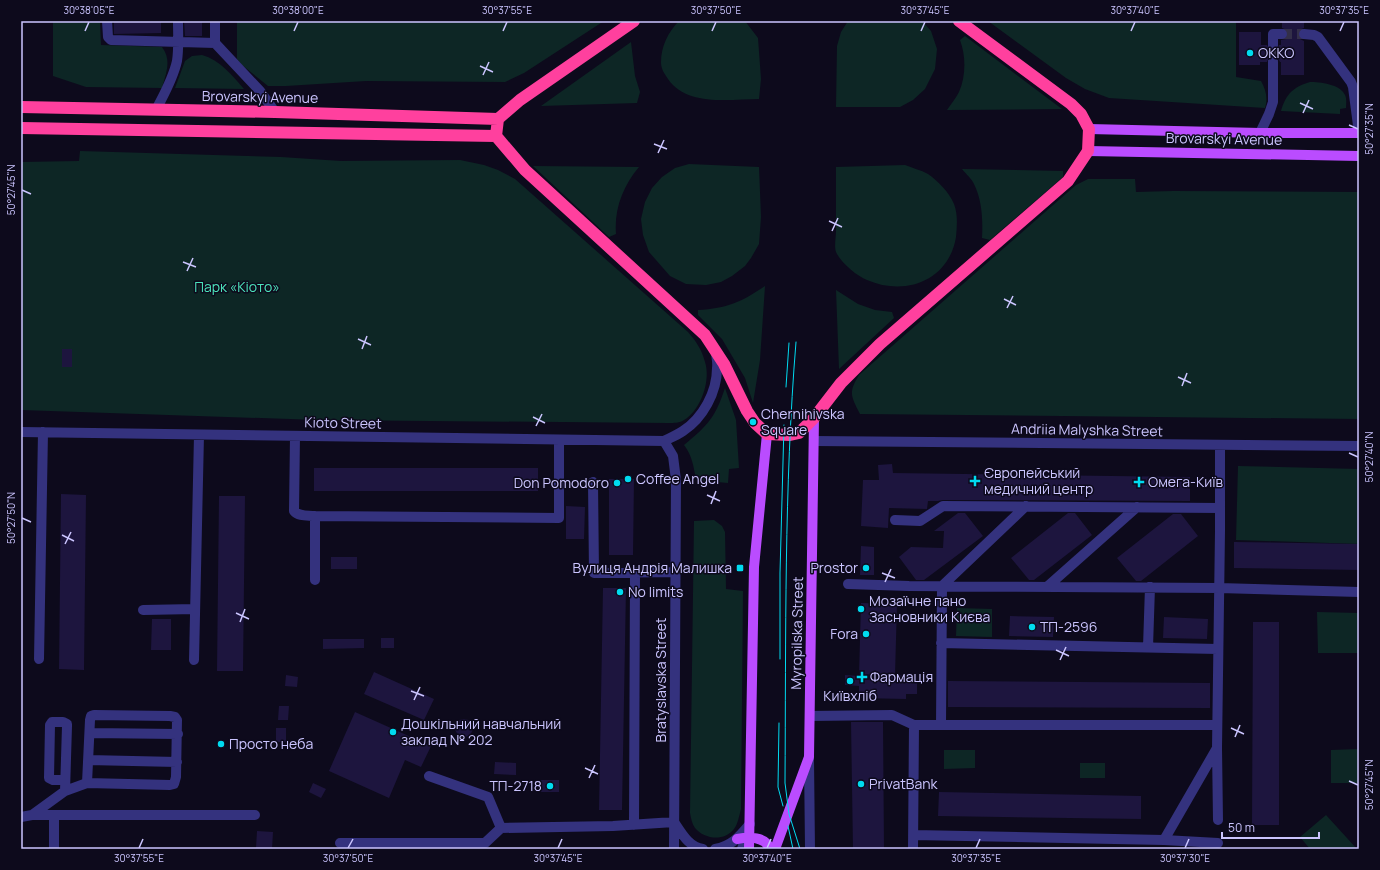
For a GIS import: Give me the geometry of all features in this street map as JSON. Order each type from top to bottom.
[{"type":"highway","points":[[634,21],[520,100],[498,119],[496,136],[525,170],[705,335],[716,350],[755,424],[767,434],[790,435],[799,433],[814,418],[841,383],[880,344],[1068,181],[1088,151],[1089,129],[1081,114],[1072,104],[959,21]]},
{"type":"highway","name":"Brovarskyi Avenue","points":[[21,107],[275,112],[498,119]]},
{"type":"highway","points":[[21,128],[496,136]]},
{"type":"main road","name":"Brovarskyi Avenue","points":[[1089,129],[1260,133],[1359,133]]},
{"type":"main road","name":"Brovarskyi Avenue","points":[[1088,151],[1359,156]]},
{"type":"main road","name":"Myropilska Street","points":[[809,757],[814,418]]},
{"type":"main road","points":[[743,838],[750,824],[754,568],[767,434]]},
{"type":"main road","points":[[775,849],[809,757]]},
{"type":"main road","points":[[743,838],[749,849]]},
{"type":"main road","points":[[743,838],[763,840],[770,849]]},
{"type":"street","points":[[107,21],[108,37],[111,40],[215,43]]},
{"type":"street","points":[[156,110],[168,86],[177,61],[178,21]]},
{"type":"street","points":[[215,21],[215,43],[260,92],[275,112]]},
{"type":"street","points":[[1272,45],[1273,34],[1282,34]]},
{"type":"street","points":[[1304,34],[1318,37],[1351,82],[1353,86],[1359,133]]},
{"type":"street","points":[[1260,133],[1273,102],[1273,62]]},
{"type":"street","points":[[664,441],[683,431],[697,419],[708,403],[713,390],[717,368],[716,350]]},
{"type":"street","name":"Kioto Street","points":[[21,432],[664,441]]},
{"type":"street","points":[[39,659],[43,432]]},
{"type":"street","points":[[194,660],[199,435]]},
{"type":"street","points":[[295,436],[294,511],[296,514],[300,515],[315,516],[558,518],[559,440]]},
{"type":"street","name":"Bratyslavska Street","points":[[664,441],[673,456],[676,480],[674,849]]},
{"type":"street","name":"Andriia Malyshka Street","points":[[814,441],[1359,446]]},
{"type":"street","points":[[1218,820],[1217,725],[1220,445]]},
{"type":"street","points":[[593,482],[594,573],[675,572]]},
{"type":"street","points":[[895,520],[920,521],[943,506],[1220,508]]},
{"type":"street","points":[[941,725],[942,586],[1026,506]]},
{"type":"street","points":[[1048,586],[1136,508]]},
{"type":"street","points":[[315,516],[315,580]]},
{"type":"street","points":[[634,825],[635,572]]},
{"type":"street","points":[[848,584],[1219,588],[1359,592]]},
{"type":"street","points":[[1148,647],[1150,587]]},
{"type":"street","points":[[143,610],[195,610]]},
{"type":"street","points":[[941,643],[1218,648]]},
{"type":"street","points":[[32,815],[65,791],[87,783],[174,784],[177,762],[178,720],[175,717],[170,716],[97,714],[91,716],[87,783]]},
{"type":"street","points":[[810,716],[892,715],[914,725],[1217,725]]},
{"type":"street","points":[[65,780],[53,780],[49,778],[50,725],[52,722],[63,722],[67,724],[65,791]]},
{"type":"street","points":[[913,849],[914,725]]},
{"type":"street","points":[[90,733],[178,734]]},
{"type":"street","points":[[1168,843],[1217,748]]},
{"type":"street","name":"Myropilska Street","points":[[809,757],[810,849]]},
{"type":"street","points":[[88,760],[177,762]]},
{"type":"street","points":[[429,776],[488,797],[501,828]]},
{"type":"street","points":[[21,817],[32,815],[255,815]]},
{"type":"street","points":[[54,815],[54,849]]},
{"type":"street","points":[[340,843],[419,846],[485,846],[501,828],[634,825],[674,822],[685,839],[696,848],[703,849]]},
{"type":"street","points":[[913,835],[1168,843],[1218,843]]},
{"type":"street","points":[[715,849],[724,847],[743,838]]},
{"type":"street","points":[[742,849],[743,838]]},
{"type":"green space","points":[[53,21],[100,21],[101,45],[162,47],[167,57],[167,67],[162,88],[86,87],[53,76]]},
{"type":"green space","points":[[237,21],[604,21],[524,73],[505,82],[366,81],[268,86],[242,65],[237,59]]},
{"type":"green space","points":[[679,21],[745,21],[758,38],[761,79],[759,99],[710,100],[697,98],[676,88],[664,73],[661,56],[666,40]]},
{"type":"green space","points":[[848,21],[922,21],[931,31],[937,49],[935,69],[925,89],[913,100],[900,107],[836,107],[837,46],[841,32]]},
{"type":"green space","points":[[988,21],[1236,21],[1236,77],[1261,81],[1266,94],[1265,108],[1109,98],[1085,89],[1066,78]]},
{"type":"green space","points":[[965,36],[1062,109],[947,110],[959,92],[963,79],[964,59],[960,40]]},
{"type":"green space","points":[[631,42],[635,76],[640,92],[637,103],[541,106]]},
{"type":"green space","points":[[202,55],[220,64],[244,89],[175,88],[185,61],[192,56]]},
{"type":"green space","points":[[1310,82],[1324,83],[1339,88],[1346,97],[1346,108],[1340,109],[1340,114],[1281,111],[1285,100],[1291,92],[1299,86]]},
{"type":"green space","name":"Парк «Кіото»","points":[[80,151],[281,157],[341,161],[460,160],[484,165],[498,170],[515,179],[688,332],[698,346],[707,369],[707,377],[700,402],[690,415],[682,421],[672,423],[319,420],[21,410],[21,162],[79,161]]},
{"type":"green space","points":[[689,164],[759,167],[761,217],[759,244],[745,266],[721,282],[706,285],[686,284],[670,276],[649,252],[643,235],[641,219],[645,202],[652,188],[662,177],[675,168]]},
{"type":"green space","points":[[905,165],[928,174],[939,183],[949,195],[956,212],[956,237],[952,252],[945,264],[935,274],[924,281],[910,285],[882,285],[867,280],[854,272],[845,265],[835,250],[836,167]]},
{"type":"green space","points":[[533,166],[639,167],[628,182],[621,198],[616,216],[616,234],[609,237]]},
{"type":"green space","points":[[962,169],[1063,171],[1063,177],[990,240],[982,238],[982,217],[977,190],[973,182]]},
{"type":"green space","points":[[1088,179],[1135,179],[1136,192],[1359,192],[1359,419],[860,414],[854,403],[852,394],[853,386],[859,375],[1076,185]]},
{"type":"green space","points":[[765,286],[760,360],[753,403],[745,378],[722,339],[698,315],[698,310],[726,306],[749,296]]},
{"type":"green space","points":[[836,290],[858,304],[875,310],[892,312],[894,318],[839,369]]},
{"type":"green space","points":[[725,388],[736,420],[739,468],[729,469],[728,483],[696,480],[691,457],[684,445],[710,420],[718,407]]},
{"type":"green space","points":[[1238,466],[1359,469],[1359,544],[1236,540]]},
{"type":"green space","points":[[714,520],[722,526],[725,532],[726,589],[743,591],[741,809],[734,829],[725,836],[714,838],[703,835],[695,828],[692,823],[690,813],[694,521]]},
{"type":"green space","points":[[957,608],[992,609],[992,637],[956,636]]},
{"type":"green space","points":[[1317,612],[1359,613],[1359,653],[1318,653]]},
{"type":"green space","points":[[1359,749],[1359,783],[1331,783],[1331,750]]},
{"type":"green space","points":[[944,750],[975,750],[975,768],[944,769]]},
{"type":"green space","points":[[1080,763],[1105,763],[1105,778],[1080,778]]},
{"type":"green space","points":[[1326,815],[1357,849],[1310,849],[1300,837]]},
{"type":"building","points":[[114,21],[161,21],[161,33],[114,34]]},
{"type":"building","points":[[184,21],[202,21],[202,36],[185,36]]},
{"type":"building","points":[[1282,21],[1304,21],[1304,28],[1299,30],[1298,34],[1300,39],[1304,41],[1304,75],[1281,75],[1281,62],[1278,58],[1273,56],[1269,57],[1267,62],[1260,62],[1260,65],[1239,65],[1239,32],[1261,32],[1261,45],[1267,45],[1270,51],[1276,51],[1279,45],[1281,45],[1281,40],[1286,39],[1288,34],[1287,30],[1282,28]]},
{"type":"building","points":[[62,349],[72,349],[72,367],[62,367]]},
{"type":"building","points":[[892,464],[893,473],[1190,477],[1190,501],[928,501],[927,509],[889,508],[888,528],[861,526],[863,480],[879,480],[878,465]]},
{"type":"building","points":[[314,468],[538,468],[538,491],[314,491]]},
{"type":"building","points":[[609,479],[634,479],[633,555],[609,555]]},
{"type":"building","points":[[61,494],[86,495],[84,670],[59,669]]},
{"type":"building","points":[[219,496],[245,496],[243,671],[217,671]]},
{"type":"building","points":[[566,506],[585,507],[584,539],[566,539]]},
{"type":"building","points":[[958,513],[965,513],[983,536],[924,580],[916,580],[899,557],[911,547],[943,548],[944,531],[934,531]]},
{"type":"building","points":[[1068,513],[1075,513],[1092,535],[1034,580],[1029,580],[1011,558]]},
{"type":"building","points":[[1173,514],[1181,514],[1198,536],[1141,581],[1136,581],[1117,558]]},
{"type":"building","points":[[1234,542],[1359,544],[1359,570],[1234,568]]},
{"type":"building","points":[[861,546],[874,547],[874,575],[860,575]]},
{"type":"building","points":[[331,557],[357,557],[357,569],[331,569]]},
{"type":"building","points":[[603,588],[626,588],[622,810],[599,810]]},
{"type":"building","points":[[861,603],[897,604],[895,675],[917,676],[917,694],[906,694],[906,699],[859,698],[859,686],[845,685],[845,675],[859,676]]},
{"type":"building","name":"ТП-2596","points":[[1010,616],[1054,617],[1053,637],[1009,636]]},
{"type":"building","points":[[1164,617],[1208,619],[1207,639],[1163,638]]},
{"type":"building","points":[[152,619],[171,619],[171,650],[151,650]]},
{"type":"building","points":[[1253,622],[1279,622],[1279,825],[1252,825]]},
{"type":"building","points":[[381,638],[394,638],[394,648],[381,648]]},
{"type":"building","points":[[323,639],[364,639],[364,648],[323,649]]},
{"type":"building","points":[[374,672],[434,699],[424,720],[364,694]]},
{"type":"building","points":[[286,675],[298,677],[297,687],[285,686]]},
{"type":"building","points":[[948,681],[1210,683],[1210,708],[948,707]]},
{"type":"building","points":[[279,706],[289,706],[288,720],[278,720]]},
{"type":"building","name":"Дошкільний навчальний заклад № 202","points":[[355,712],[431,746],[421,767],[405,760],[389,798],[329,771]]},
{"type":"building","points":[[464,719],[470,722],[473,728],[470,734],[464,737],[458,734],[455,728],[458,722]]},
{"type":"building","points":[[851,722],[883,722],[884,849],[853,849]]},
{"type":"building","points":[[276,728],[286,728],[286,742],[276,742]]},
{"type":"building","points":[[495,762],[516,763],[516,775],[494,774]]},
{"type":"building","name":"ТП-2718","points":[[541,780],[559,780],[559,792],[541,792]]},
{"type":"building","points":[[313,783],[326,789],[321,798],[309,792]]},
{"type":"building","points":[[939,792],[1141,796],[1141,819],[938,816]]},
{"type":"building","points":[[257,831],[273,832],[272,849],[256,848]]},
{"type":"tunnel","points":[[1282,34],[1304,34]]},
{"type":"tunnel","points":[[1273,45],[1273,62]]},
{"type":"tram line","points":[[796,342],[789,452],[785,783],[789,814],[800,849]]},
{"type":"tram line","points":[[786,387],[789,343]]},
{"type":"tram line","points":[[780,659],[780,573],[784,425]]},
{"type":"tram line","points":[[779,723],[778,787],[783,806]]},
{"type":"tram line","points":[[788,826],[793,849]]},
{"type":"place","name":"OKKO","points":[[1250,53]]},
{"type":"place","name":"Chernihivska Square","points":[[753,422]]},
{"type":"place","name":"Coffee Angel","points":[[628,479]]},
{"type":"place","name":"Європейський медичний центр","points":[[975,481]]},
{"type":"place","name":"Омега-Київ","points":[[1139,482]]},
{"type":"place","name":"Don Pomodoro","points":[[617,483]]},
{"type":"place","name":"Вулиця Андрія Малишка","points":[[740,568]]},
{"type":"place","name":"Prostor","points":[[866,568]]},
{"type":"place","name":"No limits","points":[[620,592]]},
{"type":"place","name":"Мозаїчне пано Засновники Києва","points":[[861,609]]},
{"type":"place","name":"ТП-2596","points":[[1032,627]]},
{"type":"place","name":"Fora","points":[[866,634]]},
{"type":"place","name":"Фармація","points":[[862,677]]},
{"type":"place","name":"Київхліб","points":[[850,681]]},
{"type":"place","name":"Дошкільний навчальний заклад № 202","points":[[393,732]]},
{"type":"place","name":"Просто неба","points":[[221,744]]},
{"type":"place","name":"PrivatBank","points":[[861,784]]},
{"type":"place","name":"ТП-2718","points":[[550,786]]}]
